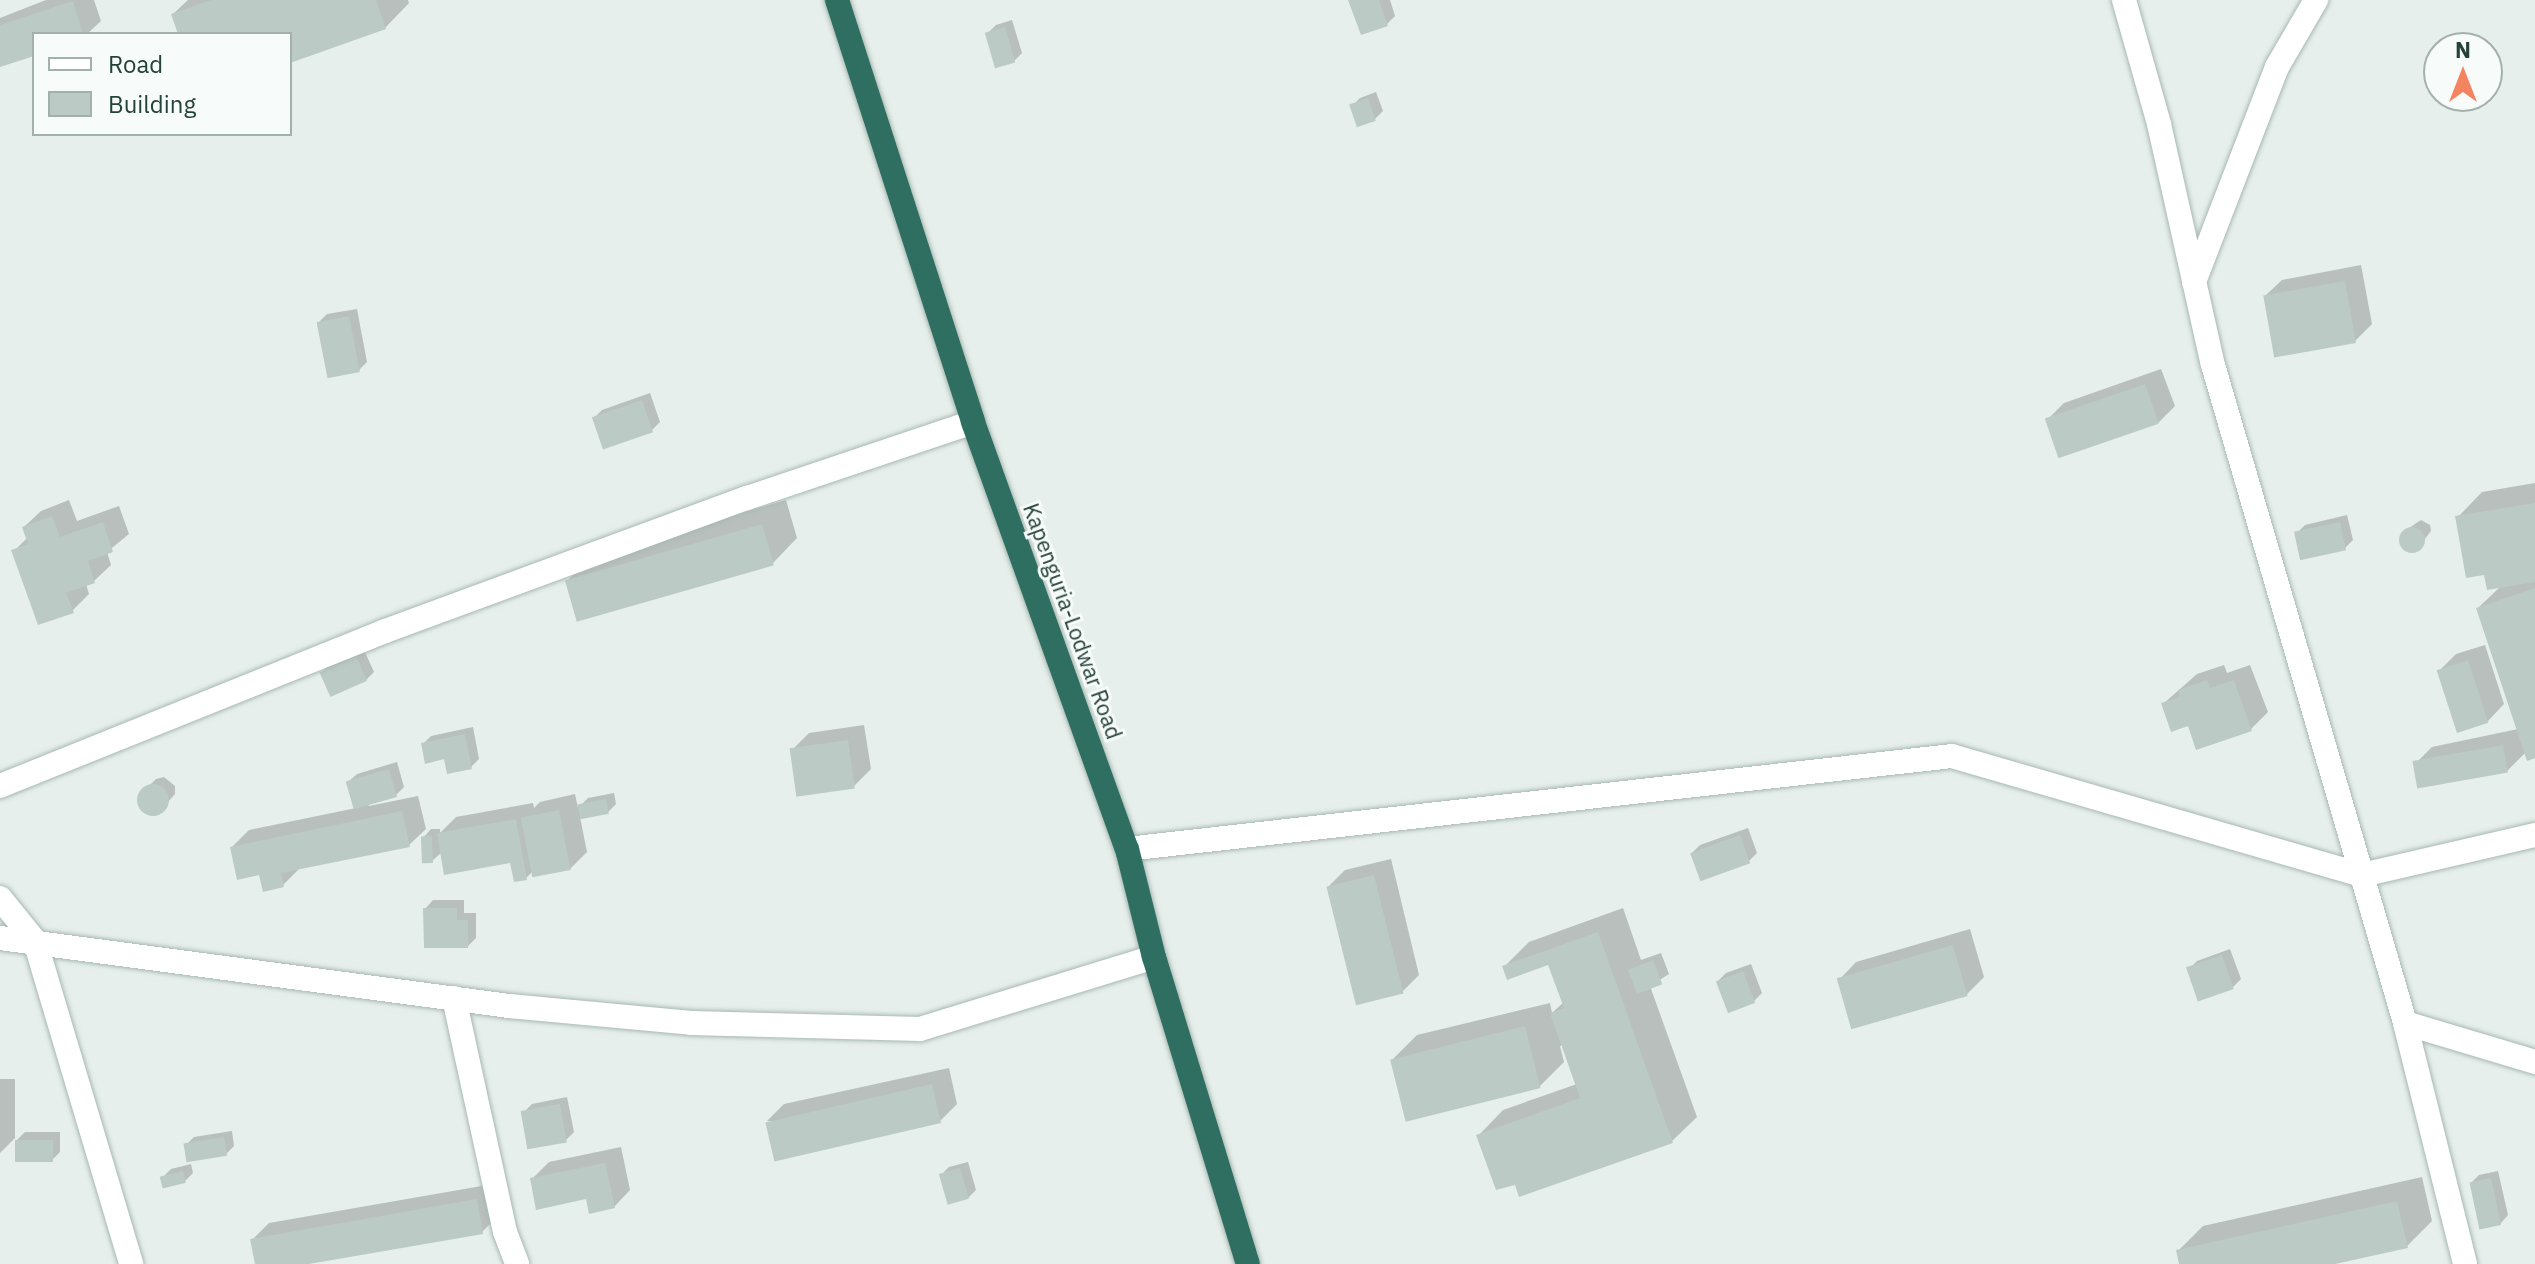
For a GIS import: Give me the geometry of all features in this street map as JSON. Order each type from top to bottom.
[{"type":"highway","name":"Kapenguria-Lodwar Road","points":[[837,0],[973,422],[1127,849],[1154,957],[1248,1264]]},
{"type":"street","points":[[2124,0],[2159,124],[2213,365],[2405,1023],[2465,1264]]},
{"type":"street","points":[[2194,282],[2277,67],[2316,0]]},
{"type":"street","points":[[0,786],[385,631],[747,498],[973,422]]},
{"type":"street","points":[[1127,849],[1952,756],[2362,875],[2535,835]]},
{"type":"street","points":[[0,898],[35,941],[131,1264]]},
{"type":"street","points":[[0,938],[454,998],[691,1023],[920,1029],[1154,957]]},
{"type":"street","points":[[454,998],[505,1232],[517,1264]]},
{"type":"street","points":[[2405,1023],[2535,1062]]},
{"type":"building","points":[[211,0],[376,0],[386,29],[292,62],[292,32],[177,32],[171,14]]},
{"type":"building","points":[[1348,0],[1379,0],[1388,26],[1361,35]]},
{"type":"building","points":[[73,1],[82,32],[32,32],[32,57],[0,67],[0,25]]},
{"type":"building","points":[[1005,27],[1015,63],[995,68],[985,33]]},
{"type":"building","points":[[1368,98],[1376,121],[1357,127],[1349,105]]},
{"type":"building","points":[[2345,281],[2356,343],[2274,357],[2263,295]]},
{"type":"building","points":[[349,316],[360,372],[327,378],[317,322]]},
{"type":"building","points":[[2145,384],[2159,424],[2058,458],[2045,419]]},
{"type":"building","points":[[642,400],[653,432],[603,449],[592,417]]},
{"type":"building","points":[[2535,503],[2535,582],[2487,590],[2484,575],[2466,578],[2455,516]]},
{"type":"building","points":[[52,516],[60,537],[103,522],[113,552],[88,561],[95,583],[66,593],[74,613],[38,625],[11,550],[28,544],[22,527]]},
{"type":"building","points":[[2340,522],[2346,550],[2300,560],[2294,532]]},
{"type":"building","points":[[762,524],[774,565],[577,622],[565,581]]},
{"type":"building","points":[[2412,527],[2421,531],[2425,540],[2421,549],[2412,553],[2403,549],[2399,540],[2403,531]]},
{"type":"building","points":[[2535,588],[2535,758],[2527,761],[2476,608]]},
{"type":"building","points":[[356,656],[367,681],[330,697],[319,672]]},
{"type":"building","points":[[2468,660],[2488,723],[2457,733],[2437,670]]},
{"type":"building","points":[[2207,680],[2210,688],[2234,680],[2252,731],[2196,750],[2188,726],[2171,732],[2161,703],[2180,697],[2178,690]]},
{"type":"building","points":[[465,734],[472,769],[447,774],[444,759],[425,764],[421,743]]},
{"type":"building","points":[[848,740],[855,789],[796,797],[790,748]]},
{"type":"building","points":[[2503,745],[2508,773],[2417,789],[2412,761]]},
{"type":"building","points":[[389,769],[397,797],[354,809],[346,781]]},
{"type":"building","points":[[153,784],[164,789],[169,800],[164,811],[153,816],[142,811],[137,800],[142,789]]},
{"type":"building","points":[[606,799],[609,814],[580,819],[578,805]]},
{"type":"building","points":[[559,810],[571,870],[532,877],[521,817]]},
{"type":"building","points":[[402,811],[410,847],[281,873],[284,887],[263,892],[259,875],[237,880],[230,847]]},
{"type":"building","points":[[516,819],[527,880],[514,882],[510,863],[444,875],[437,833]]},
{"type":"building","points":[[1740,835],[1750,863],[1700,881],[1690,853]]},
{"type":"building","points":[[421,836],[432,836],[433,863],[422,863]]},
{"type":"building","points":[[1374,875],[1404,993],[1356,1005],[1326,887]]},
{"type":"building","points":[[423,908],[457,908],[457,920],[468,920],[468,948],[424,948]]},
{"type":"building","points":[[1598,932],[1673,1143],[1519,1197],[1515,1185],[1496,1190],[1476,1135],[1580,1098],[1550,1013],[1564,1008],[1548,965],[1507,980],[1502,966]]},
{"type":"building","points":[[1953,945],[1968,996],[1851,1029],[1837,978]]},
{"type":"building","points":[[2222,955],[2234,989],[2198,1001],[2186,967]]},
{"type":"building","points":[[1653,960],[1662,984],[1637,994],[1628,970]]},
{"type":"building","points":[[1743,971],[1755,1003],[1728,1013],[1716,981]]},
{"type":"building","points":[[1525,1026],[1540,1088],[1406,1122],[1390,1060]]},
{"type":"building","points":[[932,1084],[941,1123],[774,1161],[765,1122]]},
{"type":"building","points":[[560,1104],[567,1142],[527,1149],[521,1111]]},
{"type":"building","points":[[224,1137],[227,1156],[186,1162],[184,1143]]},
{"type":"building","points":[[15,1140],[53,1140],[53,1162],[15,1162]]},
{"type":"building","points":[[605,1163],[615,1208],[589,1214],[586,1199],[536,1210],[530,1178]]},
{"type":"building","points":[[960,1168],[969,1199],[948,1205],[939,1174]]},
{"type":"building","points":[[183,1171],[186,1183],[163,1188],[160,1177]]},
{"type":"building","points":[[2491,1178],[2501,1225],[2479,1230],[2469,1183]]},
{"type":"building","points":[[477,1199],[483,1234],[309,1264],[255,1264],[250,1239]]},
{"type":"building","points":[[2397,1201],[2408,1248],[2335,1264],[2179,1264],[2176,1250]]}]
